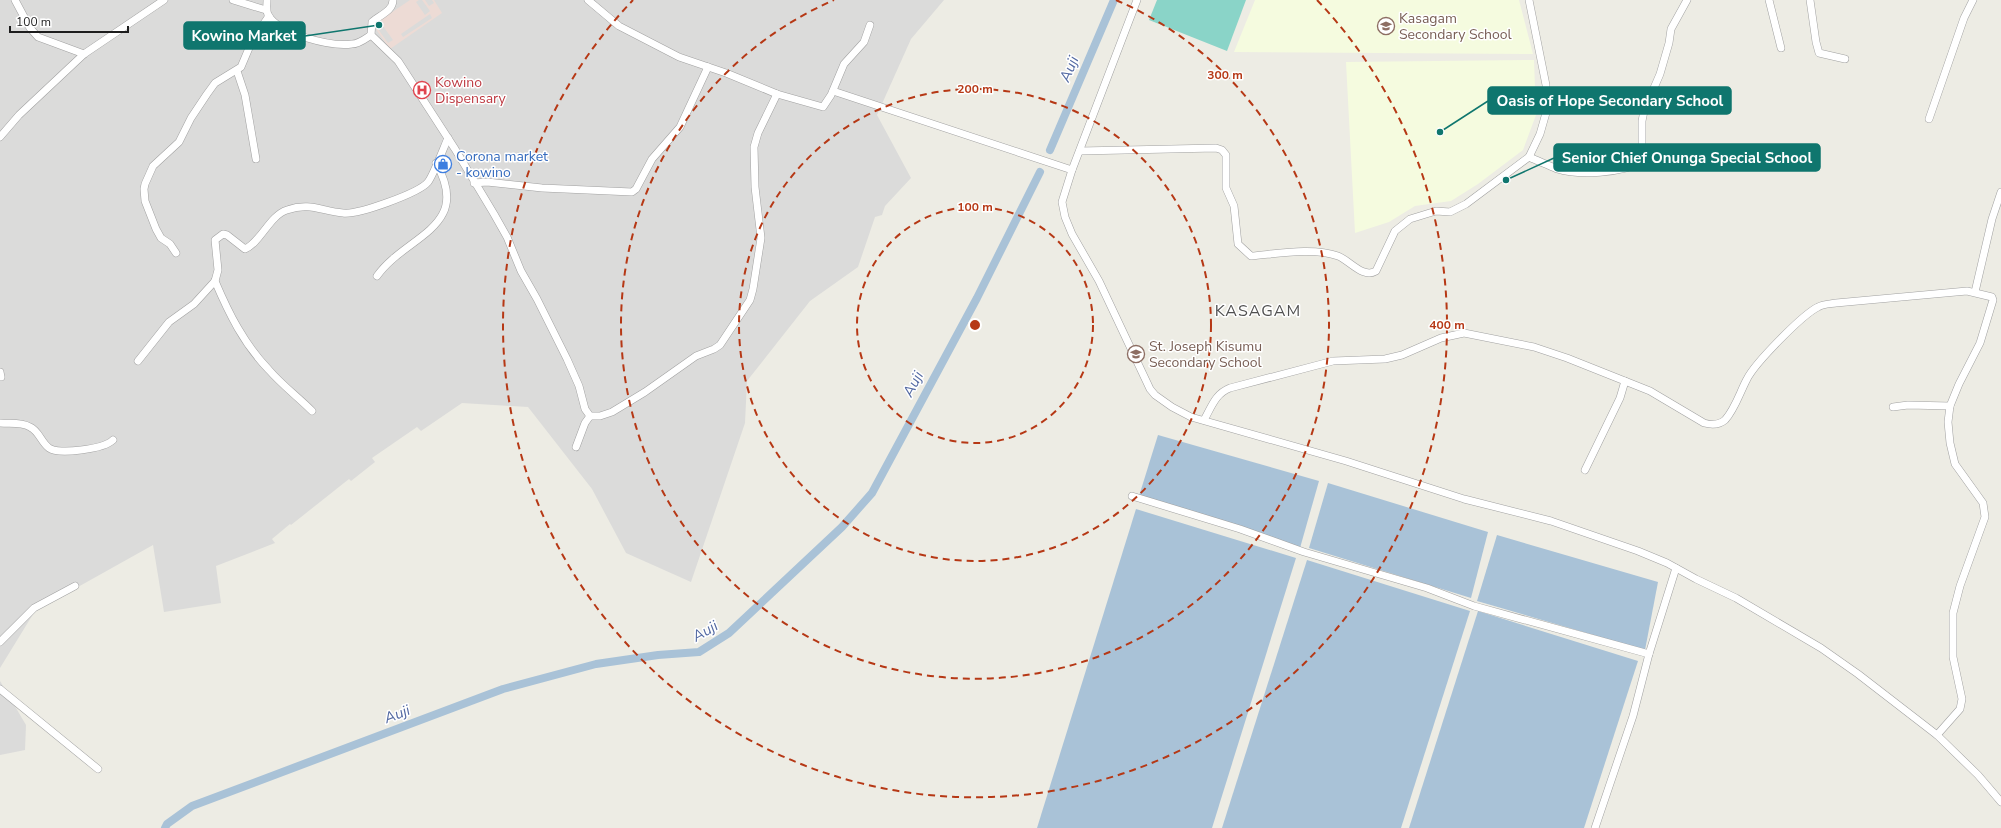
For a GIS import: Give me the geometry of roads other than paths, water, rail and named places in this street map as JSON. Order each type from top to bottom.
[{"type":"street","points":[[15,0],[30,28],[38,37],[84,54]]},
{"type":"street","points":[[0,137],[19,115],[84,54],[164,0]]},
{"type":"street","points":[[233,0],[268,13],[280,27],[308,38],[336,44],[353,44],[371,35]]},
{"type":"street","points":[[176,253],[170,244],[161,238],[156,229],[145,201],[145,184],[154,166],[179,142],[191,118],[206,94],[215,83],[237,70],[246,57],[252,41],[268,13],[267,0]]},
{"type":"street","points":[[371,35],[372,22],[390,9],[393,5],[393,0]]},
{"type":"street","points":[[588,0],[619,26],[679,57],[777,94],[823,107],[833,91],[844,64],[864,42],[870,24]]},
{"type":"street","points":[[1137,0],[1072,170],[1062,202],[1065,217],[1072,234],[1099,280],[1150,389],[1155,395],[1172,407],[1191,417],[1346,461],[1464,500],[1551,521],[1638,551],[1676,568],[1736,598],[1821,648],[1894,700],[1937,735],[1978,776],[2001,802]]},
{"type":"street","points":[[1080,151],[1216,148],[1222,150],[1226,155],[1226,188],[1234,206],[1238,244],[1251,256],[1317,252],[1339,256],[1352,266],[1370,273],[1376,271],[1395,231],[1410,219],[1436,211],[1450,212],[1466,204],[1529,157],[1540,134],[1546,113],[1546,85],[1529,0]]},
{"type":"street","points":[[1529,157],[1559,169],[1598,173],[1632,168],[1642,162],[1642,121],[1644,111],[1660,74],[1669,43],[1671,29],[1687,0]]},
{"type":"street","points":[[1769,0],[1781,48]]},
{"type":"street","points":[[1810,0],[1819,53],[1845,59]]},
{"type":"street","points":[[1929,119],[1964,18],[1973,0]]},
{"type":"street","points":[[371,35],[398,61],[448,138],[494,214],[576,379],[585,409],[590,416]]},
{"type":"street","points":[[474,183],[487,182],[542,188],[632,192],[636,190],[652,159],[680,127],[708,67]]},
{"type":"street","points":[[237,70],[245,95],[256,159]]},
{"type":"street","points":[[833,91],[1072,170]]},
{"type":"street","points":[[576,447],[584,423],[590,416],[600,416],[612,412],[645,392],[696,356],[720,345],[750,300],[761,238],[755,187],[754,147],[758,133],[777,94]]},
{"type":"street","points":[[138,361],[170,322],[194,304],[215,280],[218,270],[215,240],[219,236],[227,235],[245,249],[284,210],[305,205],[346,214],[379,206],[417,190],[427,183],[432,177],[436,163],[448,138]]},
{"type":"street","points":[[378,276],[387,263],[420,238],[442,216],[446,204],[446,187],[444,178],[436,163]]},
{"type":"street","points":[[1975,292],[1992,219],[2001,192]]},
{"type":"street","points":[[215,280],[230,317],[251,348],[269,370],[312,411]]},
{"type":"street","points":[[1204,420],[1217,397],[1222,391],[1230,388],[1321,364],[1346,360],[1391,358],[1402,355],[1441,338],[1464,333],[1534,347],[1567,358],[1655,394],[1704,423],[1711,425],[1724,420],[1732,409],[1747,378],[1758,364],[1796,326],[1818,307],[1836,303],[1967,291],[1992,297],[1994,300],[1980,343],[1959,384],[1950,406],[1948,422],[1950,443],[1955,464],[1983,503],[1985,517],[1960,586],[1953,613],[1953,657],[1962,699],[1960,709],[1937,735]]},
{"type":"street","points":[[1585,470],[1620,398],[1624,381]]},
{"type":"street","points":[[1893,407],[1908,405],[1950,406]]},
{"type":"street","points":[[0,423],[21,424],[31,427],[50,449],[56,452],[96,448],[109,444],[113,440]]},
{"type":"street","points":[[1132,496],[1240,529],[1304,552],[1427,588],[1474,606],[1650,654]]},
{"type":"street","points":[[1595,828],[1633,716],[1676,568]]},
{"type":"street","points":[[0,642],[34,608],[75,586]]},
{"type":"street","points":[[0,689],[98,769]]},
{"type":"waterway","name":"Auji","points":[[1050,150],[1114,0]]},
{"type":"waterway","name":"Auji","points":[[165,828],[167,824],[192,806],[503,689],[596,664],[658,655],[699,652],[729,633],[842,527],[872,493],[977,298],[1040,172]]},
{"type":"place","name":"Kowino Market","points":[[379,25]]},
{"type":"place","name":"Kasagam Secondary School","points":[[1386,26]]},
{"type":"place","name":"Kowino Dispensary","points":[[422,90]]},
{"type":"place","name":"Oasis of Hope Secondary School","points":[[1440,132]]},
{"type":"place","name":"Corona market - kowino","points":[[443,164]]},
{"type":"place","name":"Senior Chief Onunga Special School","points":[[1506,180]]},
{"type":"place","name":"St. Joseph Kisumu Secondary School","points":[[1136,354]]},
{"type":"district","name":"KASAGAM","points":[[1258,311]]}]
